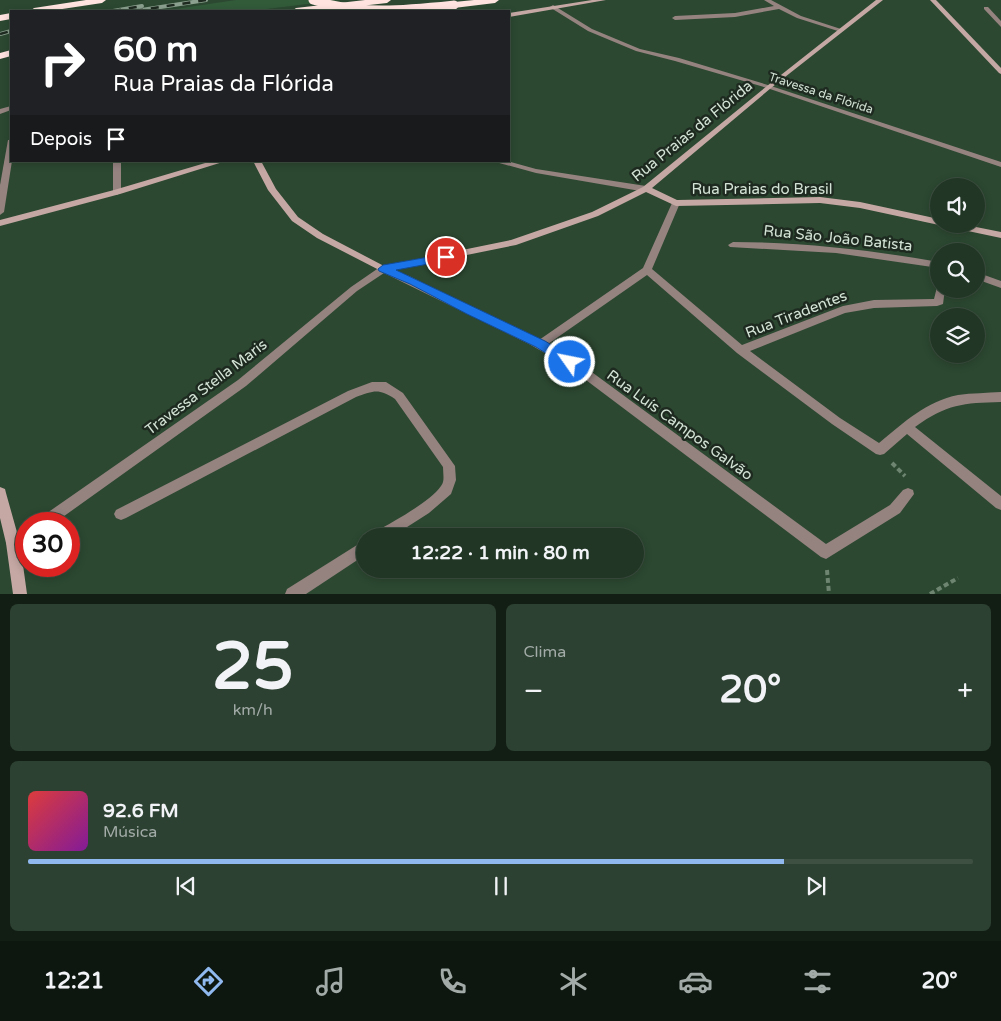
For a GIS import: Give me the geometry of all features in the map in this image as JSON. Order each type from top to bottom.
[{"type":"highway","points":[[41,10],[102,0]]},
{"type":"highway","points":[[313,0],[341,8],[372,10]]},
{"type":"highway","points":[[304,10],[387,0]]},
{"type":"highway","points":[[397,10],[495,0]]},
{"type":"street","points":[[510,15],[603,0]]},
{"type":"street","points":[[767,0],[799,17],[841,30]]},
{"type":"street","name":"Rua Praias da Flórida","points":[[383,269],[513,243],[595,214],[646,189],[769,87],[880,0]]},
{"type":"street","points":[[933,0],[1001,72]]},
{"type":"street","name":"Travessa da Flórida","points":[[553,7],[590,30],[638,50],[677,59],[769,87],[1001,165]]},
{"type":"street","points":[[675,18],[735,15],[778,7]]},
{"type":"street","points":[[986,8],[1001,25]]},
{"type":"street","points":[[0,212],[10,148]]},
{"type":"street","points":[[117,162],[117,192]]},
{"type":"street","points":[[0,223],[117,192],[219,162]]},
{"type":"street","name":"Rua Luís Campos Galvão","points":[[258,162],[272,190],[296,219],[320,236],[383,269],[414,282],[541,344],[570,362],[826,552]]},
{"type":"street","points":[[500,162],[536,171],[646,189]]},
{"type":"street","name":"Rua Praias do Brasil","points":[[646,189],[676,203],[820,200],[860,205],[930,220]]},
{"type":"street","points":[[541,344],[647,270],[676,203]]},
{"type":"street","points":[[985,232],[1001,235]]},
{"type":"street","name":"Rua São João Batista","points":[[733,245],[774,244],[822,248],[930,264]]},
{"type":"street","name":"Travessa Stella Maris","points":[[59,512],[242,383],[354,289],[383,269]]},
{"type":"street","points":[[647,270],[741,350],[836,421],[880,450],[907,427],[946,403],[973,398],[1001,396]]},
{"type":"street","points":[[985,279],[1001,285]]},
{"type":"street","name":"Rua Tiradentes","points":[[741,350],[843,310],[859,306],[933,303],[939,301],[939,298]]},
{"type":"street","points":[[121,514],[352,394],[372,386],[386,388],[399,396],[439,449],[449,466],[450,480],[446,490],[424,509],[394,528]]},
{"type":"street","points":[[907,427],[1001,504]]},
{"type":"street","points":[[0,493],[13,543],[20,594]]},
{"type":"street","points":[[826,552],[895,508],[908,494]]},
{"type":"street","points":[[292,594],[356,553]]},
{"type":"path","points":[[880,450],[908,480],[910,486],[908,494]]},
{"type":"path","points":[[826,552],[829,594]]},
{"type":"path","points":[[930,594],[958,578]]},
{"type":"green space","points":[[236,0],[340,0],[257,10],[169,10]]},
{"type":"railway","points":[[141,10],[206,0]]},
{"type":"railway","points":[[119,10],[142,6]]},
{"type":"railway","points":[[0,34],[10,31]]},
{"type":"route","points":[[446,257],[383,269],[414,282],[471,312],[541,344],[570,362]]}]
